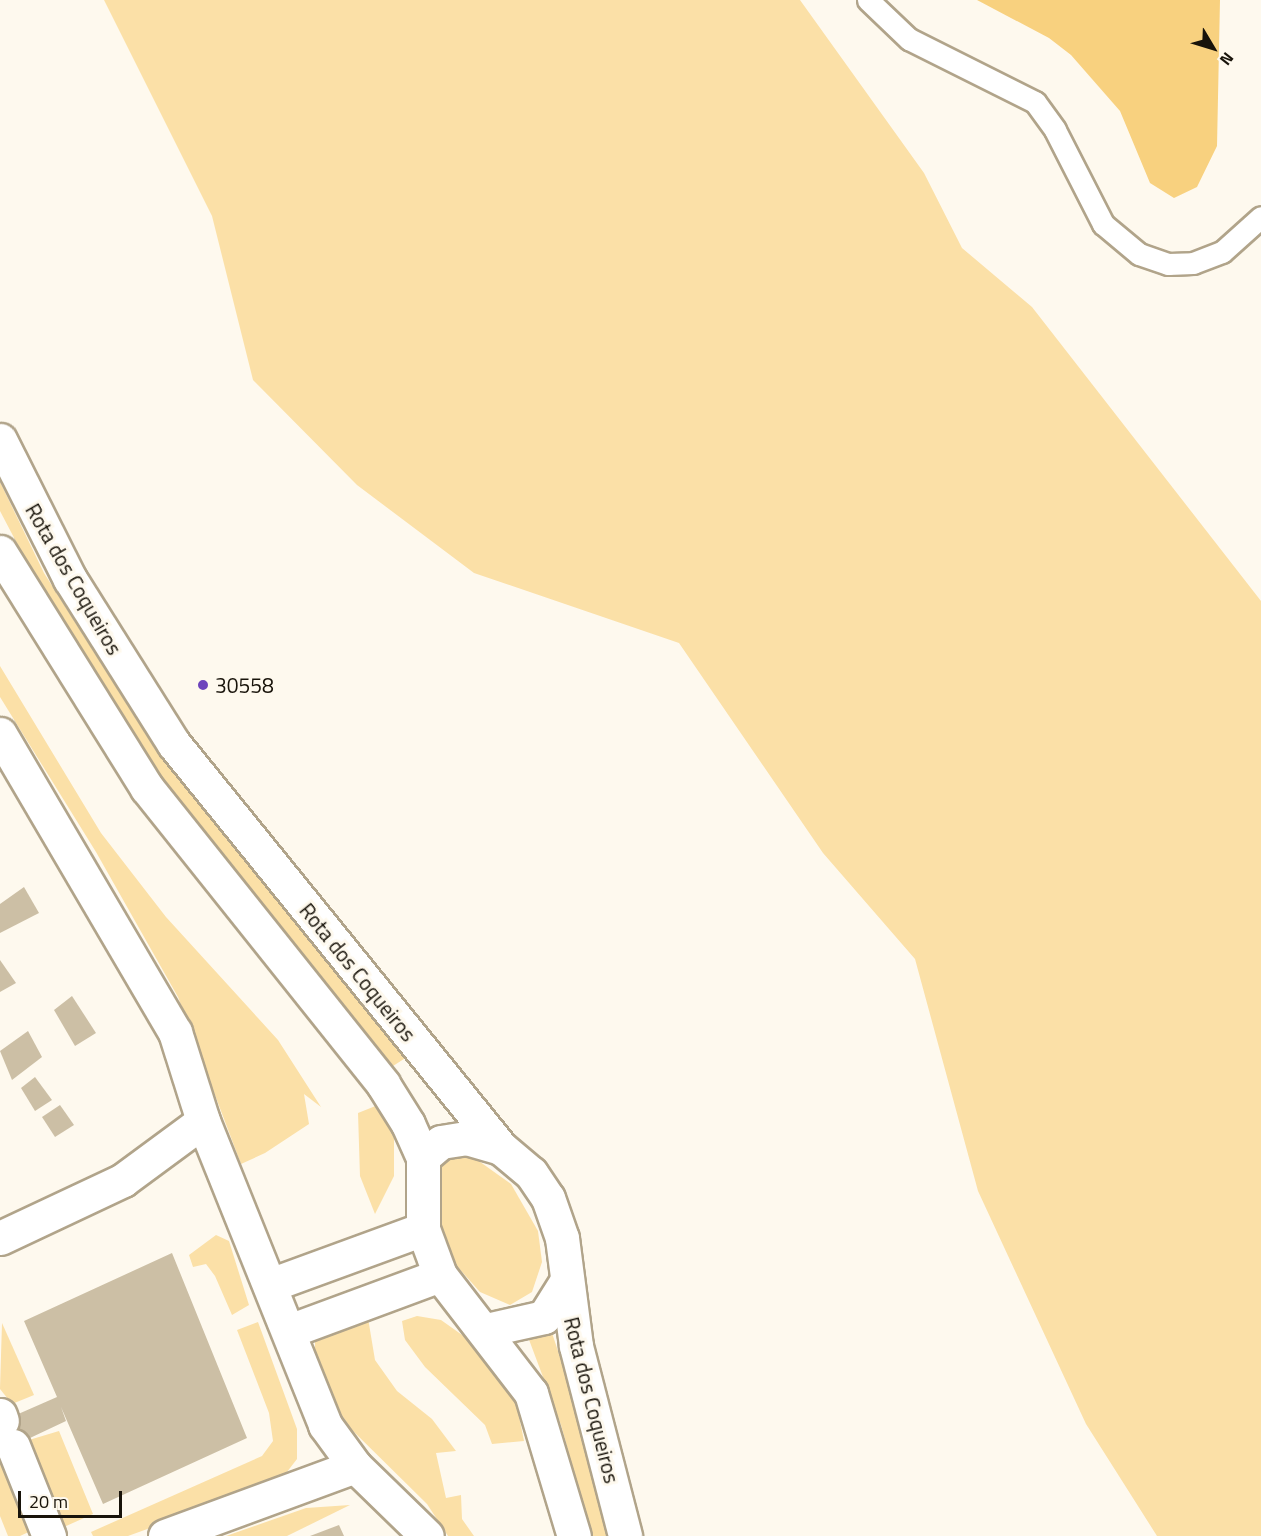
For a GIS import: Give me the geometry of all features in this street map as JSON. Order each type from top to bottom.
[{"type":"main road","name":"Rota dos Coqueiros","points":[[0,440],[70,579],[174,744],[501,1148],[531,1173],[548,1198],[562,1238],[565,1284],[576,1346],[625,1536]]},
{"type":"main road","points":[[0,552],[147,788],[382,1084],[423,1157],[423,1229],[440,1275],[457,1302],[486,1330],[531,1393],[574,1536]]},
{"type":"main road","points":[[0,734],[170,1022],[203,1121],[325,1425],[355,1466],[428,1536]]},
{"type":"main road","points":[[0,1238],[123,1180],[203,1121]]},
{"type":"main road","points":[[423,1157],[441,1142],[466,1138],[501,1148]]},
{"type":"main road","points":[[270,1285],[423,1229]]},
{"type":"main road","points":[[289,1331],[440,1275]]},
{"type":"main road","points":[[486,1330],[517,1327],[544,1317],[565,1284]]},
{"type":"main road","points":[[5,1428],[49,1536]]},
{"type":"main road","points":[[165,1536],[355,1466]]},
{"type":"lane","points":[[868,0],[909,39],[1035,102],[1055,130],[1103,224],[1139,254],[1168,264],[1192,263],[1222,252],[1261,217]]},
{"type":"shaded area","points":[[104,0],[800,0],[924,173],[962,248],[1032,307],[1261,601],[1261,1536],[1157,1536],[1086,1424],[978,1191],[915,959],[823,853],[679,643],[474,573],[357,485],[253,380],[212,216]]},
{"type":"shaded area","points":[[977,0],[1220,0],[1217,146],[1197,187],[1174,198],[1150,183],[1120,111],[1071,55],[1049,38]]},
{"type":"shaded area","points":[[0,482],[44,573],[156,750],[407,1057],[393,1066],[131,739],[54,614],[0,511]]},
{"type":"shaded area","points":[[0,666],[101,833],[166,917],[278,1040],[321,1107],[304,1094],[309,1124],[265,1153],[241,1164],[178,997],[96,852],[0,697]]},
{"type":"shaded area","points":[[378,1105],[394,1138],[394,1176],[375,1214],[360,1176],[358,1113]]},
{"type":"shaded area","points":[[454,1155],[476,1159],[511,1184],[538,1231],[542,1262],[532,1292],[510,1305],[480,1292],[456,1265],[440,1233],[439,1165]]},
{"type":"shaded area","points":[[216,1235],[229,1241],[249,1305],[232,1315],[215,1276],[206,1264],[193,1267],[189,1255]]},
{"type":"shaded area","points":[[417,1316],[441,1320],[496,1359],[516,1401],[524,1441],[492,1444],[485,1425],[425,1367],[405,1340],[402,1321]]},
{"type":"shaded area","points":[[368,1318],[375,1360],[397,1391],[432,1419],[456,1451],[436,1453],[446,1498],[461,1495],[462,1519],[474,1536],[448,1536],[427,1504],[352,1430],[334,1404],[315,1356],[315,1342],[324,1331]]},
{"type":"shaded area","points":[[258,1322],[297,1429],[297,1459],[280,1481],[128,1536],[93,1536],[91,1532],[262,1456],[273,1441],[269,1413],[237,1330]]},
{"type":"shaded area","points":[[2,1323],[34,1395],[12,1404],[0,1389]]},
{"type":"shaded area","points":[[550,1327],[584,1429],[612,1536],[592,1536],[561,1425],[528,1337]]},
{"type":"shaded area","points":[[59,1431],[93,1514],[55,1531],[57,1510],[19,1443]]},
{"type":"shaded area","points":[[0,1453],[35,1529],[20,1536],[8,1536],[0,1516]]},
{"type":"shaded area","points":[[350,1505],[287,1536],[226,1536],[306,1508]]},
{"type":"building","points":[[24,887],[39,913],[0,933],[0,904]]},
{"type":"building","points":[[0,960],[16,983],[0,992]]},
{"type":"building","points":[[72,996],[96,1033],[75,1046],[54,1010]]},
{"type":"building","points":[[28,1031],[42,1057],[12,1080],[0,1051]]},
{"type":"building","points":[[35,1077],[52,1100],[35,1111],[21,1088]]},
{"type":"building","points":[[60,1105],[74,1125],[55,1137],[42,1117]]},
{"type":"building","points":[[172,1253],[247,1438],[103,1504],[61,1407],[66,1421],[13,1446],[0,1422],[57,1397],[24,1321]]},
{"type":"building","points":[[339,1525],[344,1536],[310,1536]]},
{"type":"place","name":"30558","points":[[203,685]]}]
